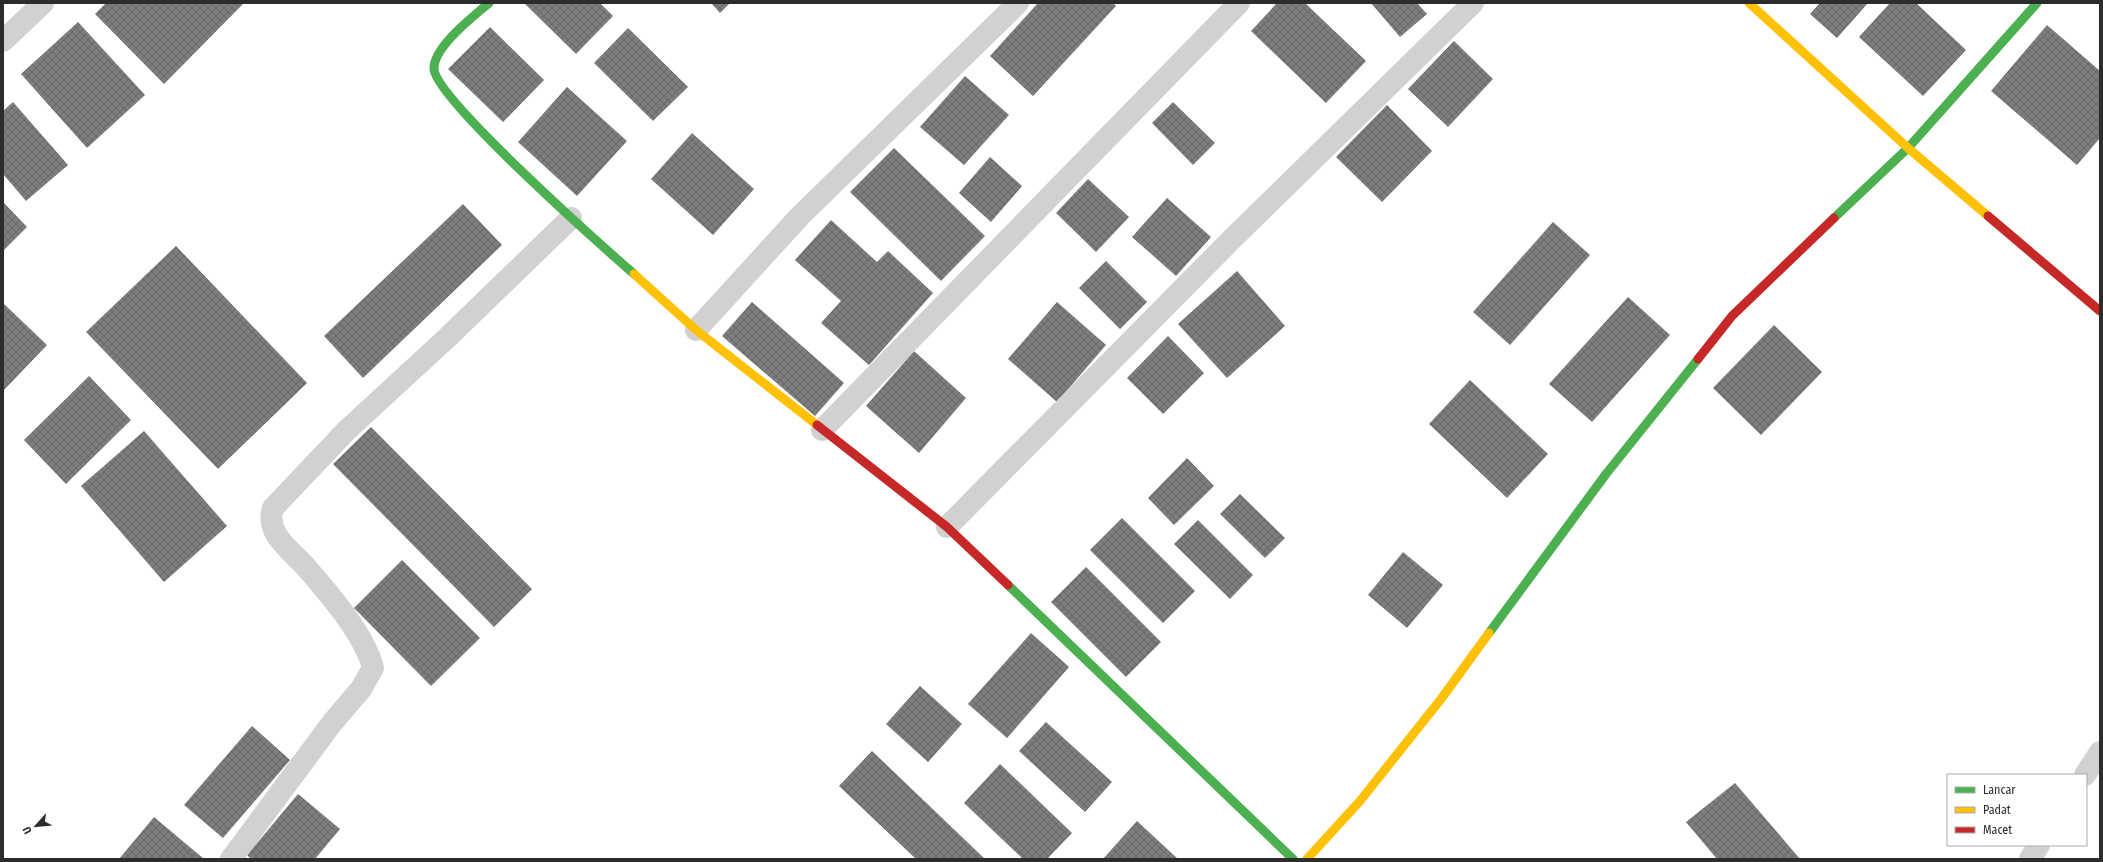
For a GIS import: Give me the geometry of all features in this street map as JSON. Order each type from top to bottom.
[{"type":"street","points":[[3,41],[43,3]]},
{"type":"street","points":[[489,3],[454,34],[442,47],[435,59],[434,70],[437,80],[456,105],[571,218],[696,330],[947,527],[1293,859]]},
{"type":"street","points":[[696,330],[799,217],[1018,3]]},
{"type":"street","points":[[822,430],[1239,3]]},
{"type":"street","points":[[947,527],[1231,240],[1472,3]]},
{"type":"street","points":[[1749,3],[1908,148],[2100,311]]},
{"type":"street","points":[[1307,859],[1360,800],[1442,699],[1606,474],[1732,316],[1908,148],[2037,3]]},
{"type":"street","points":[[231,859],[332,723],[361,689],[373,668],[370,655],[358,633],[306,567],[276,534],[271,517],[273,508],[346,431],[448,337],[571,218]]},
{"type":"street","points":[[2086,774],[2100,752]]},
{"type":"street","points":[[2030,859],[2038,846]]},
{"type":"building","points":[[106,3],[244,3],[164,84],[95,14]]},
{"type":"building","points":[[524,3],[600,3],[613,16],[576,54]]},
{"type":"building","points":[[711,3],[730,3],[720,13]]},
{"type":"building","points":[[1038,3],[1113,3],[1116,6],[1033,96],[990,56]]},
{"type":"building","points":[[1277,3],[1305,3],[1366,61],[1326,103],[1251,31]]},
{"type":"building","points":[[1371,3],[1417,3],[1427,14],[1400,37]]},
{"type":"building","points":[[1820,3],[1868,3],[1837,38],[1810,14]]},
{"type":"building","points":[[1890,3],[1916,3],[1966,50],[1923,96],[1859,37]]},
{"type":"building","points":[[78,22],[145,95],[87,148],[21,74]]},
{"type":"building","points":[[2047,25],[2100,71],[2100,138],[2077,165],[1991,91]]},
{"type":"building","points":[[490,27],[544,80],[503,122],[448,69]]},
{"type":"building","points":[[628,28],[688,87],[653,121],[594,63]]},
{"type":"building","points":[[1454,41],[1493,79],[1448,127],[1408,89]]},
{"type":"building","points":[[965,76],[1009,115],[964,165],[920,127]]},
{"type":"building","points":[[567,87],[627,141],[577,196],[518,142]]},
{"type":"building","points":[[13,102],[68,165],[26,201],[3,174],[3,111]]},
{"type":"building","points":[[1173,102],[1215,143],[1193,165],[1152,123]]},
{"type":"building","points":[[1387,105],[1432,151],[1382,202],[1336,157]]},
{"type":"building","points":[[692,133],[754,189],[713,235],[651,179]]},
{"type":"building","points":[[894,148],[985,236],[941,281],[850,192]]},
{"type":"building","points":[[990,157],[1022,186],[991,222],[959,193]]},
{"type":"building","points":[[1088,179],[1129,217],[1096,252],[1056,213]]},
{"type":"building","points":[[1167,198],[1211,237],[1176,276],[1132,237]]},
{"type":"building","points":[[3,202],[27,227],[3,251]]},
{"type":"building","points":[[463,204],[502,245],[363,378],[324,336]]},
{"type":"building","points":[[831,220],[877,262],[888,251],[933,293],[869,365],[821,323],[841,301],[795,260]]},
{"type":"building","points":[[1553,222],[1590,255],[1510,345],[1473,312]]},
{"type":"building","points":[[176,246],[307,383],[218,469],[86,332]]},
{"type":"building","points":[[1106,261],[1147,302],[1120,329],[1079,288]]},
{"type":"building","points":[[1237,271],[1285,326],[1227,378],[1178,324]]},
{"type":"building","points":[[1628,297],[1670,335],[1592,422],[1549,384]]},
{"type":"building","points":[[752,302],[844,383],[815,416],[722,336]]},
{"type":"building","points":[[1057,302],[1106,345],[1057,402],[1008,359]]},
{"type":"building","points":[[3,303],[47,345],[3,391]]},
{"type":"building","points":[[1774,325],[1822,372],[1761,435],[1713,388]]},
{"type":"building","points":[[1168,336],[1204,373],[1163,414],[1127,378]]},
{"type":"building","points":[[914,351],[966,398],[919,453],[866,406]]},
{"type":"building","points":[[89,376],[131,420],[66,484],[24,440]]},
{"type":"building","points":[[1470,380],[1548,454],[1507,498],[1429,424]]},
{"type":"building","points":[[371,427],[532,589],[494,627],[333,464]]},
{"type":"building","points":[[144,431],[227,526],[164,582],[81,486]]},
{"type":"building","points":[[1187,458],[1214,486],[1174,525],[1148,498]]},
{"type":"building","points":[[1240,494],[1285,538],[1265,558],[1220,514]]},
{"type":"building","points":[[1122,518],[1195,591],[1163,623],[1090,550]]},
{"type":"building","points":[[1198,520],[1253,575],[1230,599],[1174,544]]},
{"type":"building","points":[[1403,552],[1443,585],[1407,628],[1368,595]]},
{"type":"building","points":[[402,560],[480,638],[431,686],[354,608]]},
{"type":"building","points":[[1086,567],[1161,642],[1126,677],[1051,602]]},
{"type":"building","points":[[1031,633],[1069,667],[1007,738],[968,704]]},
{"type":"building","points":[[920,686],[962,724],[928,762],[886,724]]},
{"type":"building","points":[[1046,722],[1112,782],[1085,812],[1019,751]]},
{"type":"building","points":[[252,726],[290,760],[223,838],[184,805]]},
{"type":"building","points":[[872,751],[985,859],[916,859],[839,786]]},
{"type":"building","points":[[1000,764],[1072,833],[1047,859],[1023,859],[964,803]]},
{"type":"building","points":[[1735,783],[1800,859],[1717,859],[1686,822]]},
{"type":"building","points":[[298,794],[340,829],[315,859],[251,859],[247,855]]},
{"type":"building","points":[[154,817],[204,859],[119,859]]},
{"type":"building","points":[[1137,821],[1178,859],[1103,859]]},
{"type":"traffic: fast","points":[[489,3],[465,24],[440,51],[435,60],[434,69],[442,85],[462,110],[490,140],[557,205],[634,274]]},
{"type":"traffic: fast","points":[[1834,218],[1908,148],[2037,3]]},
{"type":"traffic: fast","points":[[1489,633],[1606,474],[1698,359]]},
{"type":"traffic: fast","points":[[1008,585],[1293,859]]},
{"type":"traffic: slow","points":[[1749,3],[1908,148],[1988,216]]},
{"type":"traffic: slow","points":[[634,274],[696,330],[817,425]]},
{"type":"traffic: slow","points":[[1307,859],[1360,801],[1441,699],[1489,633]]},
{"type":"traffic: jam","points":[[1988,216],[2100,311]]},
{"type":"traffic: jam","points":[[1698,359],[1732,316],[1834,218]]},
{"type":"traffic: jam","points":[[817,425],[947,527],[1008,585]]}]
